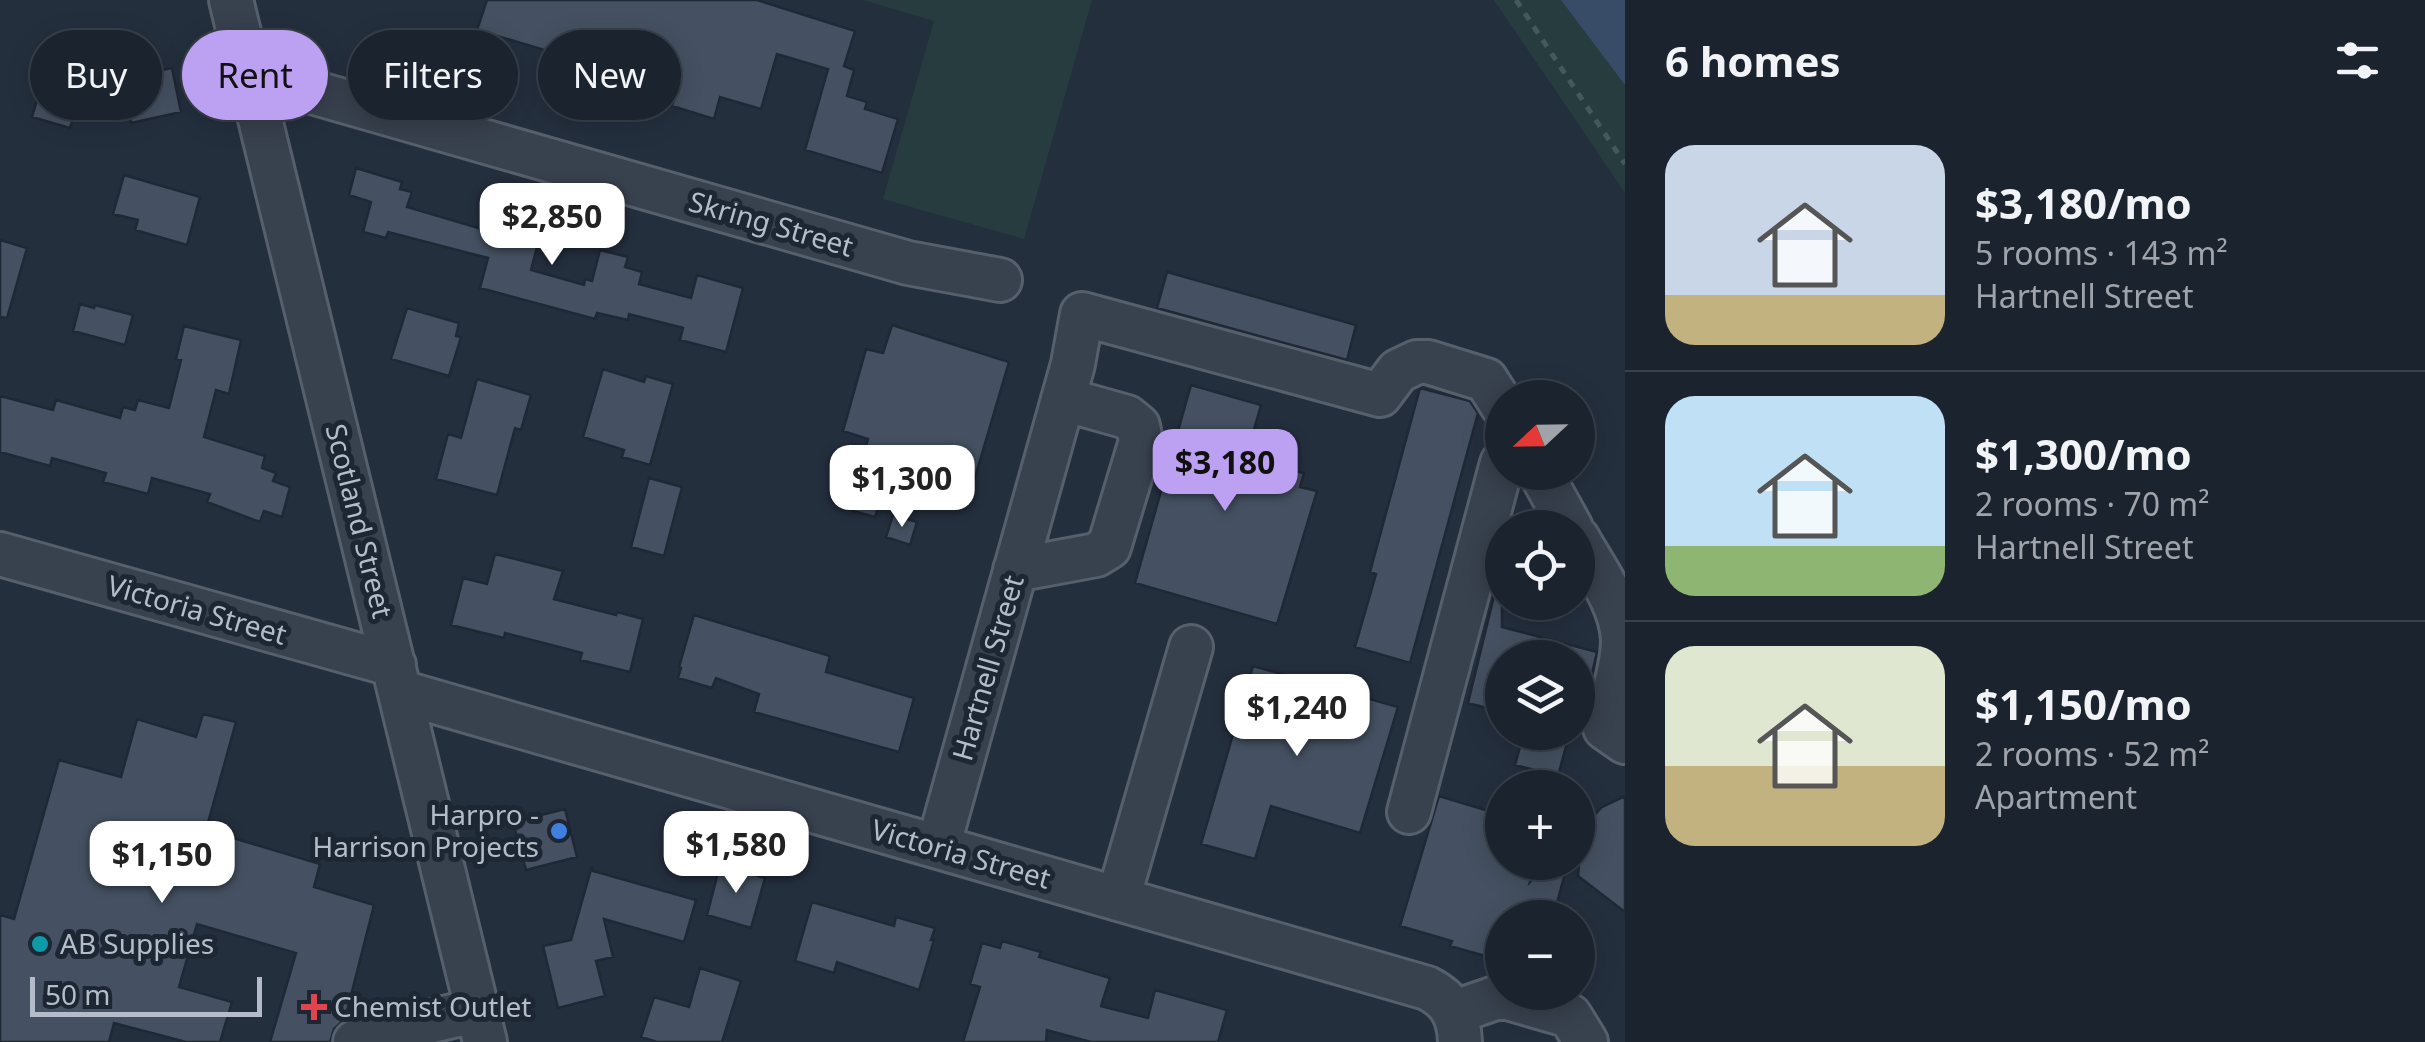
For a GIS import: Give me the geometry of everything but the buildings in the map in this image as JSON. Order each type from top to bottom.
[{"type":"street","name":"Scotland Street","points":[[231,0],[238,30]]},
{"type":"street","name":"Skring Street","points":[[328,97],[908,264],[1000,280]]},
{"type":"street","name":"Scotland Street","points":[[261,120],[481,1026]]},
{"type":"street","name":"Hartnell Street","points":[[938,847],[1073,364],[1082,314],[1380,394],[1398,371],[1417,362],[1486,380]]},
{"type":"street","points":[[1015,570],[1096,555],[1109,547],[1141,441],[1138,426],[1127,416],[1063,399]]},
{"type":"street","points":[[1409,812],[1495,490]]},
{"type":"street","name":"Victoria Street","points":[[0,554],[938,847],[1427,988],[1448,1002],[1458,1027]]},
{"type":"street","points":[[1595,570],[1616,608],[1622,650],[1605,728],[1625,742]]},
{"type":"street","points":[[1118,899],[1191,647]]},
{"type":"street","points":[[1458,1027],[1500,996],[1570,1016],[1586,1042]]},
{"type":"street","points":[[355,1042],[362,1038],[481,1026]]},
{"type":"path","points":[[1516,0],[1625,164]]},
{"type":"green space","points":[[863,0],[1092,0],[1024,239],[883,199],[934,21]]},
{"type":"green space","points":[[1494,0],[1625,0],[1625,193]]},
{"type":"water","points":[[1561,0],[1625,0],[1625,85]]},
{"type":"place","name":"Harpro - Harrison Projects","points":[[559,831]]},
{"type":"place","name":"AB Supplies","points":[[40,944]]},
{"type":"place","name":"Chemist Outlet","points":[[314,1007]]}]
